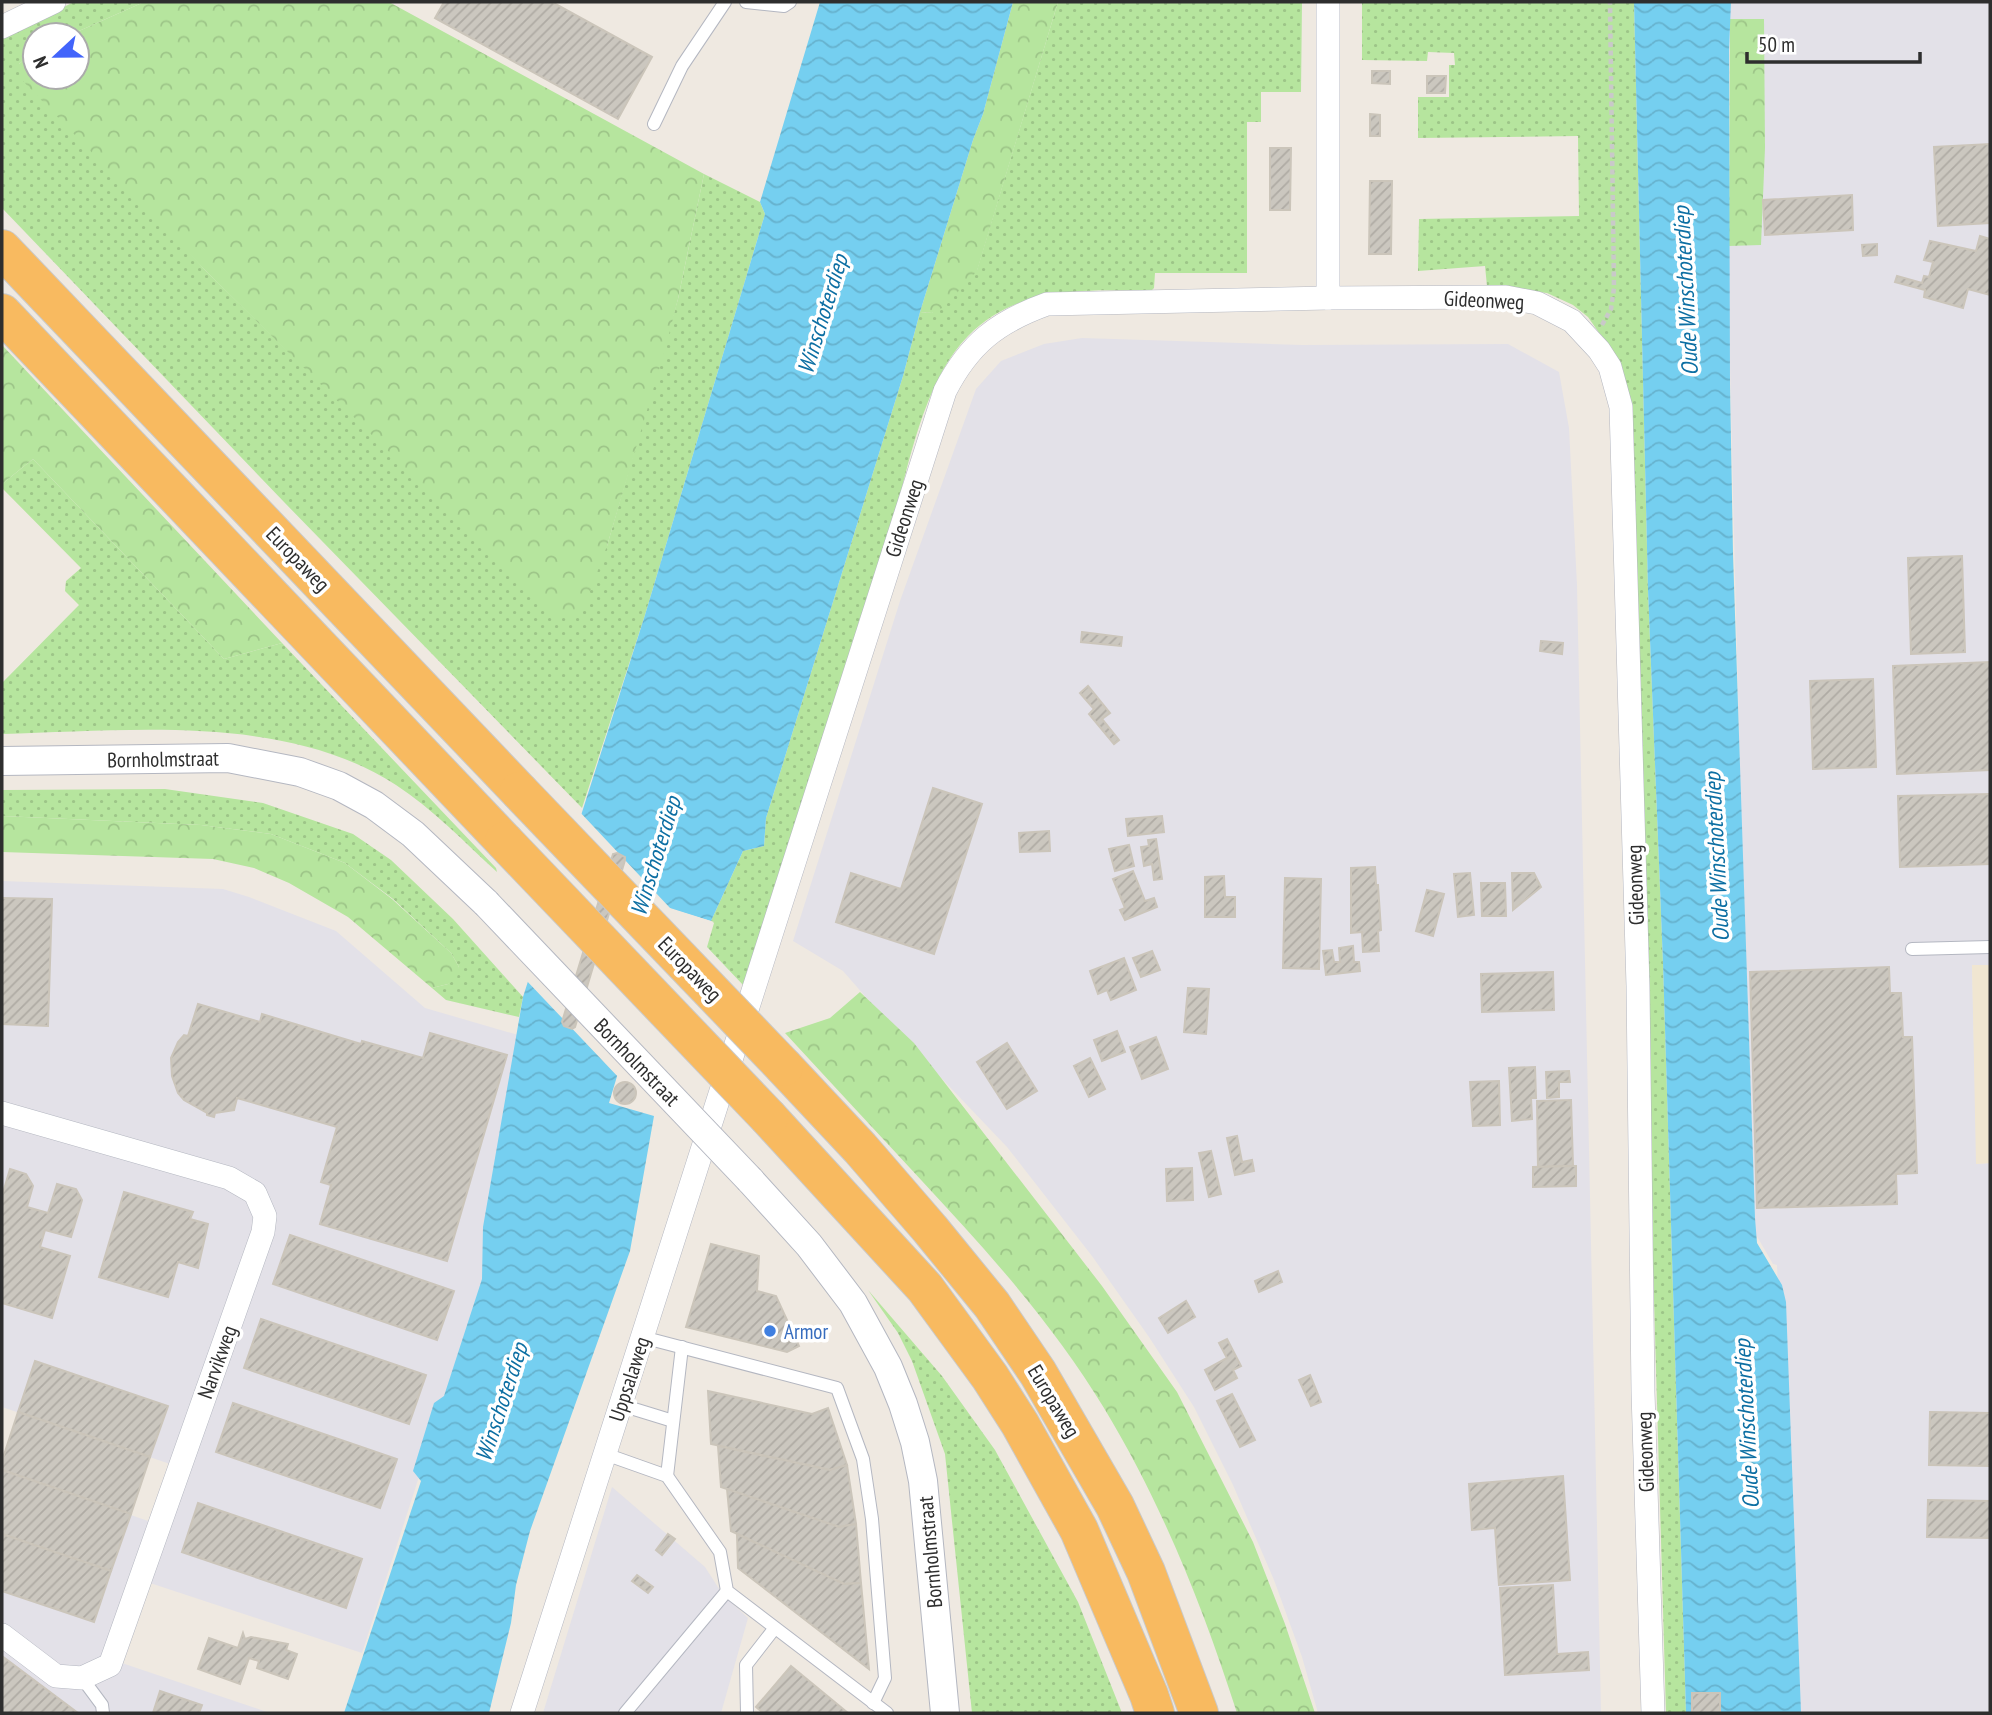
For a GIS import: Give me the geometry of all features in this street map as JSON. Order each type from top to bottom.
[{"type":"highway","name":"Europaweg","points":[[2,249],[784,1067],[860,1148],[930,1229],[992,1305],[1038,1373],[1115,1506],[1146,1572],[1199,1713]]},
{"type":"highway","name":"Europaweg","points":[[2,313],[769,1118],[925,1287],[990,1377],[1020,1424],[1079,1530],[1155,1713]]},
{"type":"street","points":[[2,27],[54,2]]},
{"type":"street","points":[[1328,2],[1328,298]]},
{"type":"street","name":"Gideonweg","points":[[736,1045],[945,391],[977,343],[1001,325],[1047,304],[1506,297],[1537,303],[1572,321],[1589,338],[1610,368],[1621,407],[1638,986],[1643,1392],[1653,1713]]},
{"type":"street","name":"Bornholmstraat","points":[[2,761],[228,758],[300,772],[339,786],[374,805],[413,834],[486,903],[750,1180],[833,1273],[872,1334],[902,1404],[923,1481],[946,1713]]},
{"type":"street","name":"Uppsalaweg","points":[[522,1713],[736,1045]]},
{"type":"street","name":"Narvikweg","points":[[2,1113],[229,1178],[256,1193],[265,1216],[263,1232],[110,1665],[82,1678]]},
{"type":"street","points":[[2,1635],[56,1676],[82,1678]]},
{"type":"lane","points":[[654,124],[682,66],[724,2]]},
{"type":"lane","points":[[746,2],[784,6],[790,2]]},
{"type":"lane","points":[[1912,949],[1990,947]]},
{"type":"lane","points":[[642,1337],[837,1388],[863,1459],[872,1519],[885,1678],[873,1703]]},
{"type":"lane","points":[[667,1476],[682,1348]]},
{"type":"lane","points":[[621,1405],[673,1421]]},
{"type":"lane","points":[[605,1454],[667,1476],[720,1552],[727,1591],[887,1713]]},
{"type":"lane","points":[[625,1713],[727,1591]]},
{"type":"lane","points":[[747,1713],[746,1665],[774,1629]]},
{"type":"lane","points":[[82,1678],[102,1705],[103,1713]]},
{"type":"path","points":[[1589,338],[1606,320],[1614,299],[1611,2]]},
{"type":"shaded area","points":[[1725,2],[1990,2],[1990,965],[1972,965],[1977,1164],[1990,1163],[1990,1713],[1794,1713],[1777,1265],[1773,1264],[1751,1226],[1727,246]]},
{"type":"shaded area","points":[[1082,338],[1302,345],[1508,344],[1559,372],[1569,428],[1577,585],[1601,1713],[1318,1713],[1302,1657],[1274,1580],[1233,1485],[1194,1407],[1149,1337],[1092,1256],[1007,1147],[843,971],[793,941],[900,601],[976,389],[1001,361],[1044,344]]},
{"type":"shaded area","points":[[2,881],[223,889],[336,931],[425,1008],[549,1044],[483,1279],[362,1653],[138,1579],[110,1659],[270,1713],[2,1713],[2,1471],[157,1524],[176,1466],[2,1407]]},
{"type":"shaded area","points":[[1972,965],[1990,965],[1990,1163],[1976,1164]]},
{"type":"shaded area","points":[[612,1487],[705,1567],[723,1595],[748,1618],[721,1713],[543,1713]]},
{"type":"green space","points":[[74,2],[144,2],[91,26],[91,21],[35,21]]},
{"type":"green space","points":[[144,2],[389,2],[704,174],[666,346],[607,546],[580,613],[571,617],[556,617],[205,270],[33,91],[91,91],[91,26]]},
{"type":"green space","points":[[1013,2],[1058,2],[977,271],[944,307],[932,313],[920,312],[983,114]]},
{"type":"green space","points":[[1058,2],[1302,2],[1301,92],[1261,92],[1261,122],[1247,122],[1247,273],[1155,273],[1152,290],[1078,291],[1031,299],[988,319],[968,336],[950,359],[922,417],[879,578],[744,986],[707,947],[714,923],[711,921],[743,851],[764,846],[766,818],[903,376],[920,312],[932,313],[977,270]]},
{"type":"green space","points":[[1362,2],[1634,2],[1648,590],[1663,963],[1686,1713],[1666,1713],[1628,403],[1618,360],[1588,317],[1573,305],[1547,293],[1487,286],[1485,266],[1418,271],[1419,219],[1579,216],[1578,136],[1418,138],[1418,97],[1449,97],[1449,65],[1455,65],[1454,53],[1428,52],[1427,61],[1362,60]]},
{"type":"green space","points":[[1730,19],[1764,19],[1765,148],[1761,245],[1729,246]]},
{"type":"green space","points":[[21,28],[21,91],[43,91],[205,270],[463,523],[607,546],[678,299],[704,174],[760,202],[765,214],[645,615],[582,808],[2,208],[2,37]]},
{"type":"green space","points":[[2,345],[282,643],[224,659],[33,459],[2,484]]},
{"type":"green space","points":[[33,459],[224,659],[282,643],[497,872],[410,794],[352,762],[305,746],[256,736],[205,731],[2,734],[2,683],[79,605],[65,591],[66,581],[81,568],[2,488],[2,484]]},
{"type":"green space","points":[[165,789],[263,803],[353,834],[391,860],[453,919],[523,997],[519,1017],[446,1000],[432,988],[448,984],[459,967],[451,953],[393,899],[345,863],[271,834],[201,825],[2,816],[2,790]]},
{"type":"green space","points":[[2,816],[201,825],[271,834],[345,863],[392,899],[451,953],[459,967],[457,978],[448,984],[432,988],[348,917],[289,883],[254,868],[213,859],[2,852]]},
{"type":"green space","points":[[860,992],[914,1043],[1102,1286],[1177,1392],[1253,1542],[1285,1624],[1315,1713],[1237,1713],[1210,1634],[1163,1519],[1125,1444],[1085,1377],[1042,1318],[995,1262],[785,1033],[830,1018]]},
{"type":"green space","points":[[868,1290],[942,1376],[995,1450],[1078,1602],[1122,1713],[972,1713],[945,1454],[912,1361],[898,1333]]},
{"type":"water","name":"Winschoterdiep","points":[[820,2],[1013,2],[983,114],[766,818],[764,846],[743,851],[711,921],[670,908],[667,910],[609,1103],[654,1116],[630,1251],[530,1531],[489,1713],[344,1713],[421,1481],[413,1471],[434,1403],[444,1396],[482,1279],[483,1227],[523,997],[645,615],[765,214],[760,202]]},
{"type":"water","name":"Oude Winschoterdiep","points":[[1634,2],[1731,2],[1730,384],[1733,554],[1755,1218],[1757,1243],[1782,1285],[1786,1302],[1801,1713],[1686,1713],[1663,963],[1648,590]]},
{"type":"pier","points":[[578,810],[671,909],[714,922],[710,924],[670,912],[620,1079],[525,979]]},
{"type":"building","points":[[444,2],[552,2],[652,57],[618,119],[435,18]]},
{"type":"building","points":[[1372,71],[1390,71],[1390,84],[1372,83]]},
{"type":"building","points":[[1427,76],[1446,76],[1445,93],[1427,93]]},
{"type":"building","points":[[1370,114],[1380,115],[1380,136],[1370,136]]},
{"type":"building","points":[[1990,144],[1990,223],[1938,226],[1934,147]]},
{"type":"building","points":[[1270,148],[1291,148],[1290,210],[1270,210]]},
{"type":"building","points":[[1370,181],[1392,181],[1391,254],[1369,254]]},
{"type":"building","points":[[1852,195],[1853,230],[1765,235],[1763,200]]},
{"type":"building","points":[[1980,236],[1990,239],[1990,295],[1968,289],[1963,308],[1924,297],[1925,290],[1895,282],[1897,276],[1922,283],[1924,276],[1929,277],[1933,262],[1924,260],[1930,241],[1976,251]]},
{"type":"building","points":[[1877,244],[1877,255],[1863,256],[1862,245]]},
{"type":"building","points":[[1962,556],[1965,652],[1911,654],[1908,558]]},
{"type":"building","points":[[1082,632],[1122,637],[1121,646],[1081,642]]},
{"type":"building","points":[[1541,641],[1563,643],[1562,654],[1540,651]]},
{"type":"building","points":[[1990,662],[1990,770],[1897,774],[1893,666]]},
{"type":"building","points":[[1873,679],[1876,767],[1813,769],[1810,681]]},
{"type":"building","points":[[1088,686],[1110,713],[1102,719],[1119,740],[1114,744],[1089,714],[1094,709],[1080,693]]},
{"type":"building","points":[[933,788],[982,804],[934,954],[836,922],[851,873],[901,889]]},
{"type":"building","points":[[1990,794],[1990,864],[1900,867],[1898,796]]},
{"type":"building","points":[[1162,816],[1164,832],[1128,836],[1126,819]]},
{"type":"building","points":[[1049,831],[1050,851],[1020,852],[1019,833]]},
{"type":"building","points":[[1156,839],[1162,879],[1154,880],[1152,864],[1144,866],[1141,847],[1149,846],[1148,840]]},
{"type":"building","points":[[1129,845],[1134,866],[1115,871],[1109,849]]},
{"type":"building","points":[[613,854],[625,857],[625,860],[575,1027],[572,1029],[564,1026],[562,1022]]},
{"type":"building","points":[[1375,867],[1381,930],[1378,931],[1379,951],[1363,952],[1362,932],[1351,933],[1351,868]]},
{"type":"building","points":[[1133,871],[1145,901],[1154,898],[1157,907],[1125,920],[1120,910],[1125,908],[1113,879]]},
{"type":"building","points":[[1470,873],[1474,915],[1458,917],[1454,874]]},
{"type":"building","points":[[1512,873],[1534,873],[1541,887],[1513,910]]},
{"type":"building","points":[[1224,876],[1225,897],[1235,897],[1235,917],[1205,917],[1205,877]]},
{"type":"building","points":[[1285,878],[1321,879],[1319,969],[1283,968]]},
{"type":"building","points":[[1481,883],[1505,883],[1506,916],[1482,916]]},
{"type":"building","points":[[1427,890],[1444,894],[1433,936],[1416,931]]},
{"type":"building","points":[[2,898],[52,899],[48,1026],[2,1024]]},
{"type":"building","points":[[1353,946],[1354,962],[1359,962],[1360,971],[1326,975],[1323,951],[1332,950],[1334,962],[1340,962],[1339,948]]},
{"type":"building","points":[[1152,951],[1160,970],[1141,977],[1133,958]]},
{"type":"building","points":[[1124,958],[1136,990],[1111,1000],[1107,990],[1098,994],[1090,971]]},
{"type":"building","points":[[1889,967],[1890,993],[1901,993],[1903,1037],[1912,1037],[1917,1173],[1896,1174],[1897,1204],[1757,1208],[1750,972]]},
{"type":"building","points":[[1553,972],[1554,1010],[1482,1012],[1481,974]]},
{"type":"building","points":[[1188,988],[1209,989],[1206,1034],[1184,1032]]},
{"type":"building","points":[[198,1004],[260,1022],[262,1014],[361,1044],[362,1041],[423,1058],[430,1033],[507,1055],[447,1261],[320,1224],[331,1185],[321,1182],[337,1127],[237,1098],[234,1110],[215,1113],[214,1117],[184,1100],[178,1093],[172,1076],[171,1058],[178,1042],[184,1035],[188,1036]]},
{"type":"building","points":[[1117,1031],[1125,1052],[1102,1061],[1094,1040]]},
{"type":"building","points":[[1156,1037],[1168,1069],[1142,1079],[1130,1047]]},
{"type":"building","points":[[1007,1043],[1037,1091],[1007,1109],[977,1062]]},
{"type":"building","points":[[1090,1058],[1105,1089],[1089,1097],[1074,1066]]},
{"type":"building","points":[[1535,1067],[1536,1098],[1531,1098],[1532,1119],[1512,1121],[1509,1068]]},
{"type":"building","points":[[1569,1071],[1570,1082],[1559,1082],[1559,1097],[1547,1098],[1546,1072]]},
{"type":"building","points":[[1499,1081],[1500,1125],[1473,1126],[1470,1082]]},
{"type":"building","points":[[621,1082],[629,1082],[636,1089],[636,1097],[629,1104],[621,1104],[614,1097],[614,1089]]},
{"type":"building","points":[[1571,1100],[1573,1166],[1538,1167],[1537,1101]]},
{"type":"building","points":[[1237,1136],[1242,1162],[1252,1160],[1254,1171],[1235,1175],[1227,1138]]},
{"type":"building","points":[[1211,1151],[1221,1194],[1209,1197],[1199,1153]]},
{"type":"building","points":[[1576,1166],[1576,1186],[1533,1187],[1533,1167]]},
{"type":"building","points":[[1192,1168],[1193,1200],[1167,1201],[1166,1169]]},
{"type":"building","points":[[10,1169],[26,1174],[33,1186],[27,1207],[48,1213],[57,1184],[76,1189],[82,1200],[71,1237],[45,1230],[40,1247],[70,1256],[52,1318],[2,1303],[2,1196]]},
{"type":"building","points":[[124,1192],[193,1212],[190,1219],[208,1224],[198,1268],[178,1262],[168,1297],[99,1277]]},
{"type":"building","points":[[290,1235],[454,1291],[437,1340],[273,1284]]},
{"type":"building","points":[[711,1244],[759,1256],[757,1291],[776,1296],[799,1346],[787,1352],[686,1327]]},
{"type":"building","points":[[1278,1271],[1282,1282],[1259,1292],[1255,1281]]},
{"type":"building","points":[[1186,1301],[1195,1317],[1168,1333],[1159,1318]]},
{"type":"building","points":[[261,1319],[426,1375],[409,1424],[244,1368]]},
{"type":"building","points":[[1227,1339],[1241,1366],[1233,1370],[1237,1378],[1215,1390],[1205,1370],[1227,1358],[1219,1343]]},
{"type":"building","points":[[35,1361],[168,1406],[150,1457],[18,1412]]},
{"type":"building","points":[[1310,1375],[1321,1402],[1311,1406],[1299,1380]]},
{"type":"building","points":[[708,1391],[812,1414],[828,1408],[847,1465],[830,1470],[711,1444]]},
{"type":"building","points":[[1232,1394],[1255,1440],[1240,1447],[1217,1401]]},
{"type":"building","points":[[233,1403],[397,1459],[380,1508],[216,1452]]},
{"type":"building","points":[[18,1412],[150,1457],[131,1514],[2,1470],[2,1461]]},
{"type":"building","points":[[1930,1412],[1990,1413],[1990,1466],[1929,1465]]},
{"type":"building","points":[[718,1446],[830,1470],[847,1465],[856,1524],[839,1527],[721,1487]]},
{"type":"building","points":[[2,1470],[131,1514],[111,1571],[2,1534]]},
{"type":"building","points":[[1563,1476],[1570,1580],[1499,1585],[1495,1528],[1472,1530],[1469,1484]]},
{"type":"building","points":[[727,1489],[839,1527],[856,1524],[861,1583],[844,1584],[731,1531]]},
{"type":"building","points":[[1928,1500],[1990,1501],[1990,1538],[1927,1537]]},
{"type":"building","points":[[198,1503],[362,1559],[346,1608],[182,1552]]},
{"type":"building","points":[[2,1534],[111,1571],[94,1622],[2,1591]]},
{"type":"building","points":[[668,1534],[675,1539],[662,1555],[656,1550]]},
{"type":"building","points":[[737,1534],[844,1584],[861,1583],[869,1669],[738,1568]]},
{"type":"building","points":[[637,1575],[653,1587],[648,1593],[632,1581]]},
{"type":"building","points":[[1553,1585],[1557,1654],[1588,1652],[1589,1670],[1505,1675],[1500,1588]]},
{"type":"building","points":[[243,1633],[245,1639],[251,1637],[288,1644],[286,1650],[297,1654],[288,1679],[257,1668],[259,1661],[249,1658],[240,1684],[198,1669],[209,1638],[238,1648]]},
{"type":"building","points":[[2,1656],[78,1713],[2,1713]]},
{"type":"building","points":[[791,1666],[848,1713],[763,1713],[756,1707]]},
{"type":"building","points":[[160,1691],[202,1705],[199,1713],[153,1713]]},
{"type":"building","points":[[1692,1693],[1720,1693],[1720,1713],[1692,1713]]},
{"type":"place","name":"Armor","points":[[770,1331]]}]
